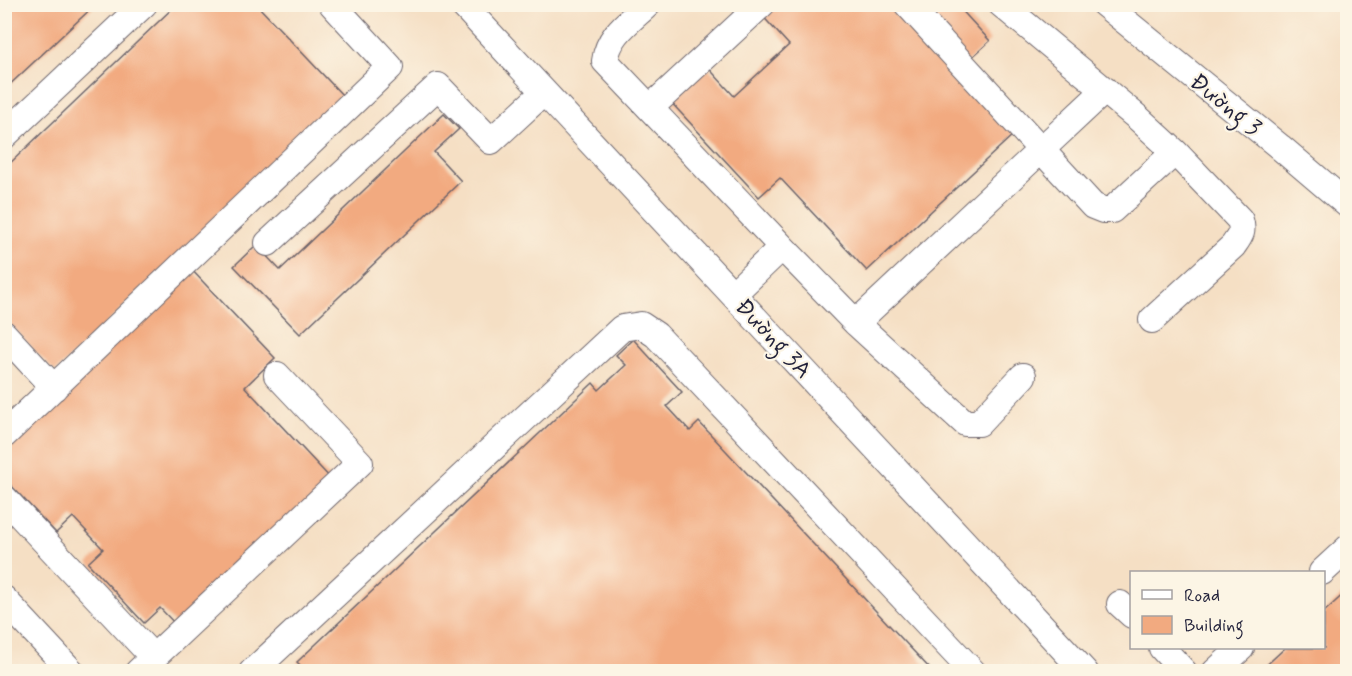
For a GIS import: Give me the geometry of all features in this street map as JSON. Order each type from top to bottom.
[{"type":"street","points":[[4,135],[144,4]]},
{"type":"street","points":[[4,435],[390,67],[332,4]]},
{"type":"street","name":"Đường 3A","points":[[462,4],[1085,672]]},
{"type":"street","points":[[648,4],[616,34],[606,47],[604,61],[856,322],[965,423],[979,423],[1023,376]]},
{"type":"street","points":[[650,108],[762,4]]},
{"type":"street","points":[[907,4],[1093,206],[1103,210],[1112,210],[1175,152]]},
{"type":"street","points":[[1001,4],[1105,90],[1175,152],[1240,220],[1243,228],[1233,246],[1152,320]]},
{"type":"street","name":"Đường 3","points":[[1104,4],[1346,202]]},
{"type":"street","points":[[268,243],[438,86],[491,141],[543,93]]},
{"type":"street","points":[[856,322],[1105,90]]},
{"type":"street","points":[[732,294],[782,247]]},
{"type":"street","points":[[252,672],[622,328],[631,325],[648,328],[656,334],[973,672]]},
{"type":"street","points":[[4,334],[54,388]]},
{"type":"street","points":[[4,498],[145,664],[360,463],[277,375]]},
{"type":"street","points":[[1324,571],[1347,548]]},
{"type":"street","points":[[4,599],[72,672]]},
{"type":"street","points":[[1163,649],[1184,672]]},
{"type":"street","points":[[1215,672],[1240,649]]},
{"type":"building","points":[[5,4],[96,4],[5,89]]},
{"type":"building","points":[[177,4],[256,4],[345,98],[55,372],[5,319],[5,168]]},
{"type":"building","points":[[765,4],[956,4],[990,41],[958,70],[1016,132],[867,271],[780,178],[759,197],[667,98],[704,63],[734,96],[789,45],[758,11]]},
{"type":"building","points":[[444,114],[459,129],[434,152],[461,181],[300,334],[234,266],[256,245],[280,270]]},
{"type":"building","points":[[189,267],[275,358],[245,387],[333,481],[178,627],[160,608],[144,623],[88,563],[103,549],[73,517],[56,533],[4,478],[4,441]]},
{"type":"building","points":[[633,339],[682,392],[667,406],[690,431],[699,422],[933,672],[297,672],[302,667],[297,662],[593,383],[599,390],[626,365],[616,355]]},
{"type":"building","points":[[1348,590],[1348,672],[1259,672],[1284,649],[1325,649],[1325,611]]}]
